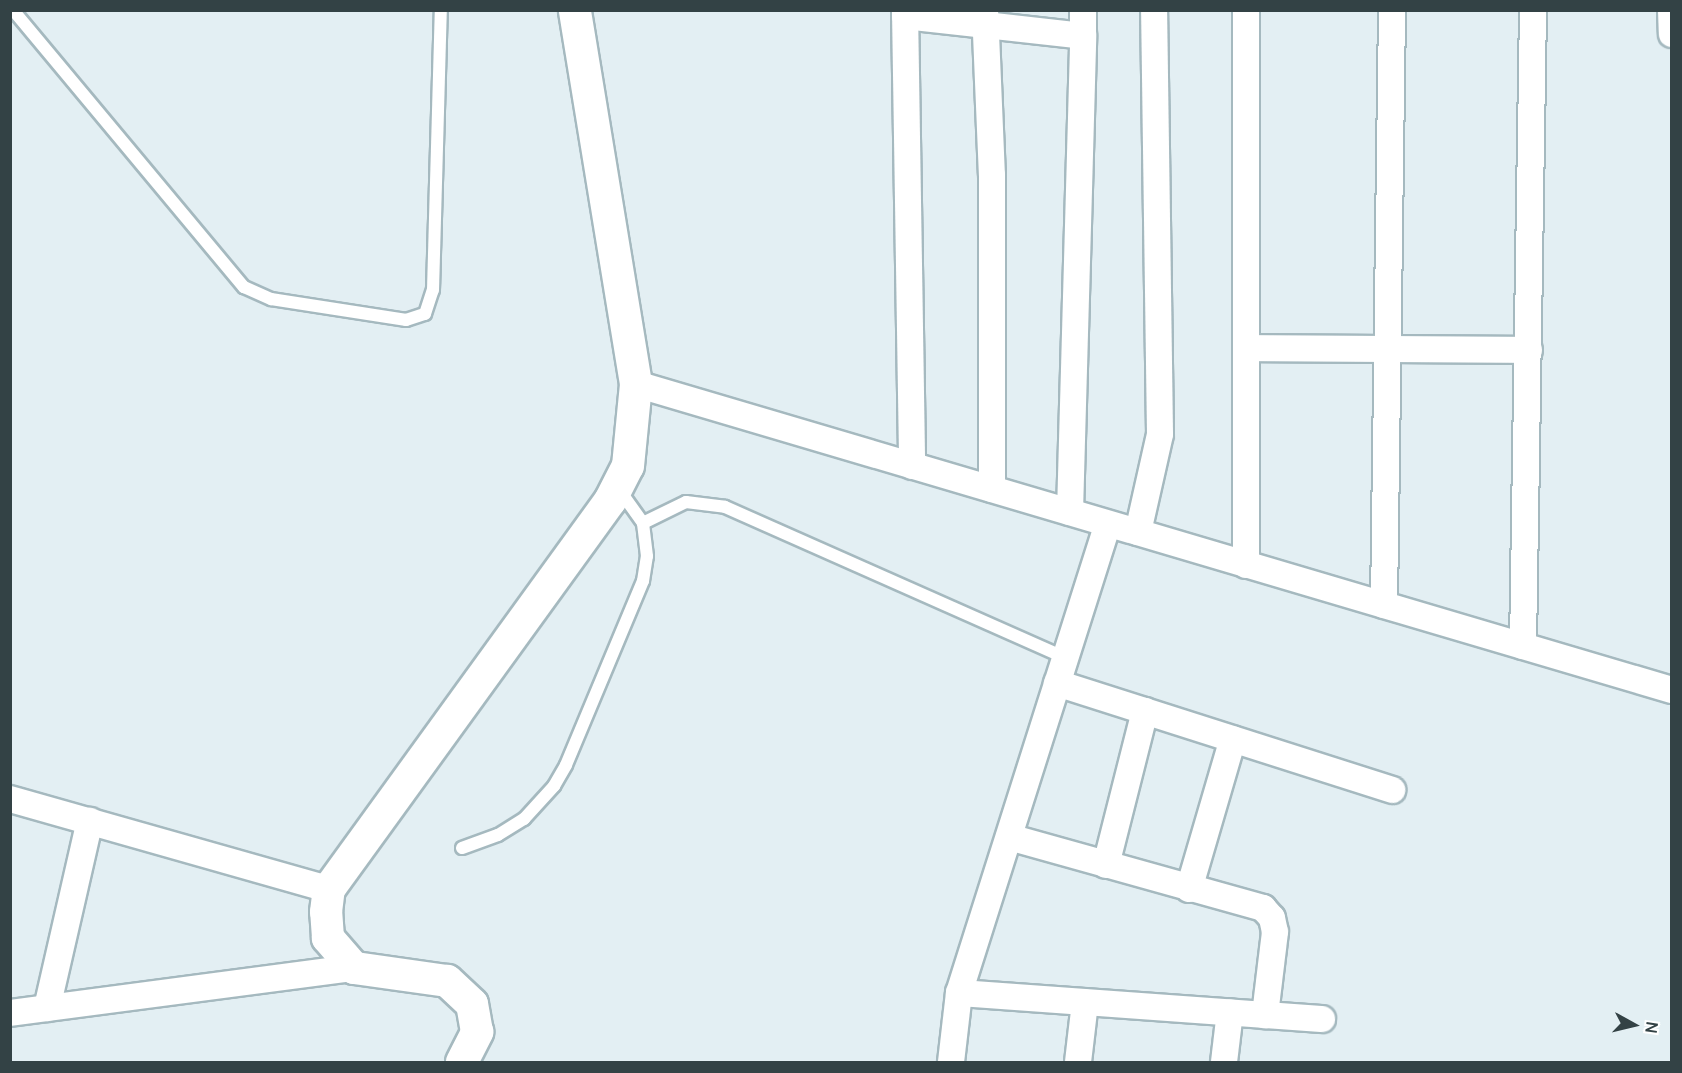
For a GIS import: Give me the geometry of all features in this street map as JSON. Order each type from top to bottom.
[{"type":"street","points":[[354,968],[328,938],[329,889],[617,487],[628,466],[636,384],[575,10]]},
{"type":"street","points":[[1070,512],[1083,10]]},
{"type":"street","points":[[1138,532],[1160,434],[1154,10]]},
{"type":"street","points":[[1246,10],[1246,565]]},
{"type":"street","points":[[1384,605],[1392,10]]},
{"type":"street","points":[[1523,646],[1533,10]]},
{"type":"street","points":[[1671,10],[1671,34]]},
{"type":"street","points":[[912,466],[905,13],[985,18],[1083,36]]},
{"type":"street","points":[[985,18],[992,176],[992,489]]},
{"type":"street","points":[[1247,348],[1386,347],[1529,350]]},
{"type":"street","points":[[636,384],[1671,690]]},
{"type":"street","points":[[951,1062],[959,993],[1108,524]]},
{"type":"street","points":[[1057,683],[1392,790]]},
{"type":"street","points":[[1106,865],[1144,711]]},
{"type":"street","points":[[1189,889],[1233,739]]},
{"type":"street","points":[[10,799],[329,889]]},
{"type":"street","points":[[47,1008],[90,821]]},
{"type":"street","points":[[1009,837],[1263,908],[1272,918],[1275,932],[1265,1015]]},
{"type":"street","points":[[10,1013],[354,968],[447,981],[472,1004],[477,1032],[462,1062]]},
{"type":"street","points":[[959,993],[1322,1019]]},
{"type":"street","points":[[1078,1062],[1085,1002]]},
{"type":"street","points":[[1224,1062],[1230,1012]]},
{"type":"lane","points":[[13,10],[244,287],[294,304],[406,320],[425,314],[434,290],[441,10]]},
{"type":"lane","points":[[462,848],[498,835],[524,819],[554,786],[643,581],[646,556],[643,524],[617,487]]},
{"type":"lane","points":[[643,524],[686,502],[705,501],[726,507],[1066,658]]}]
